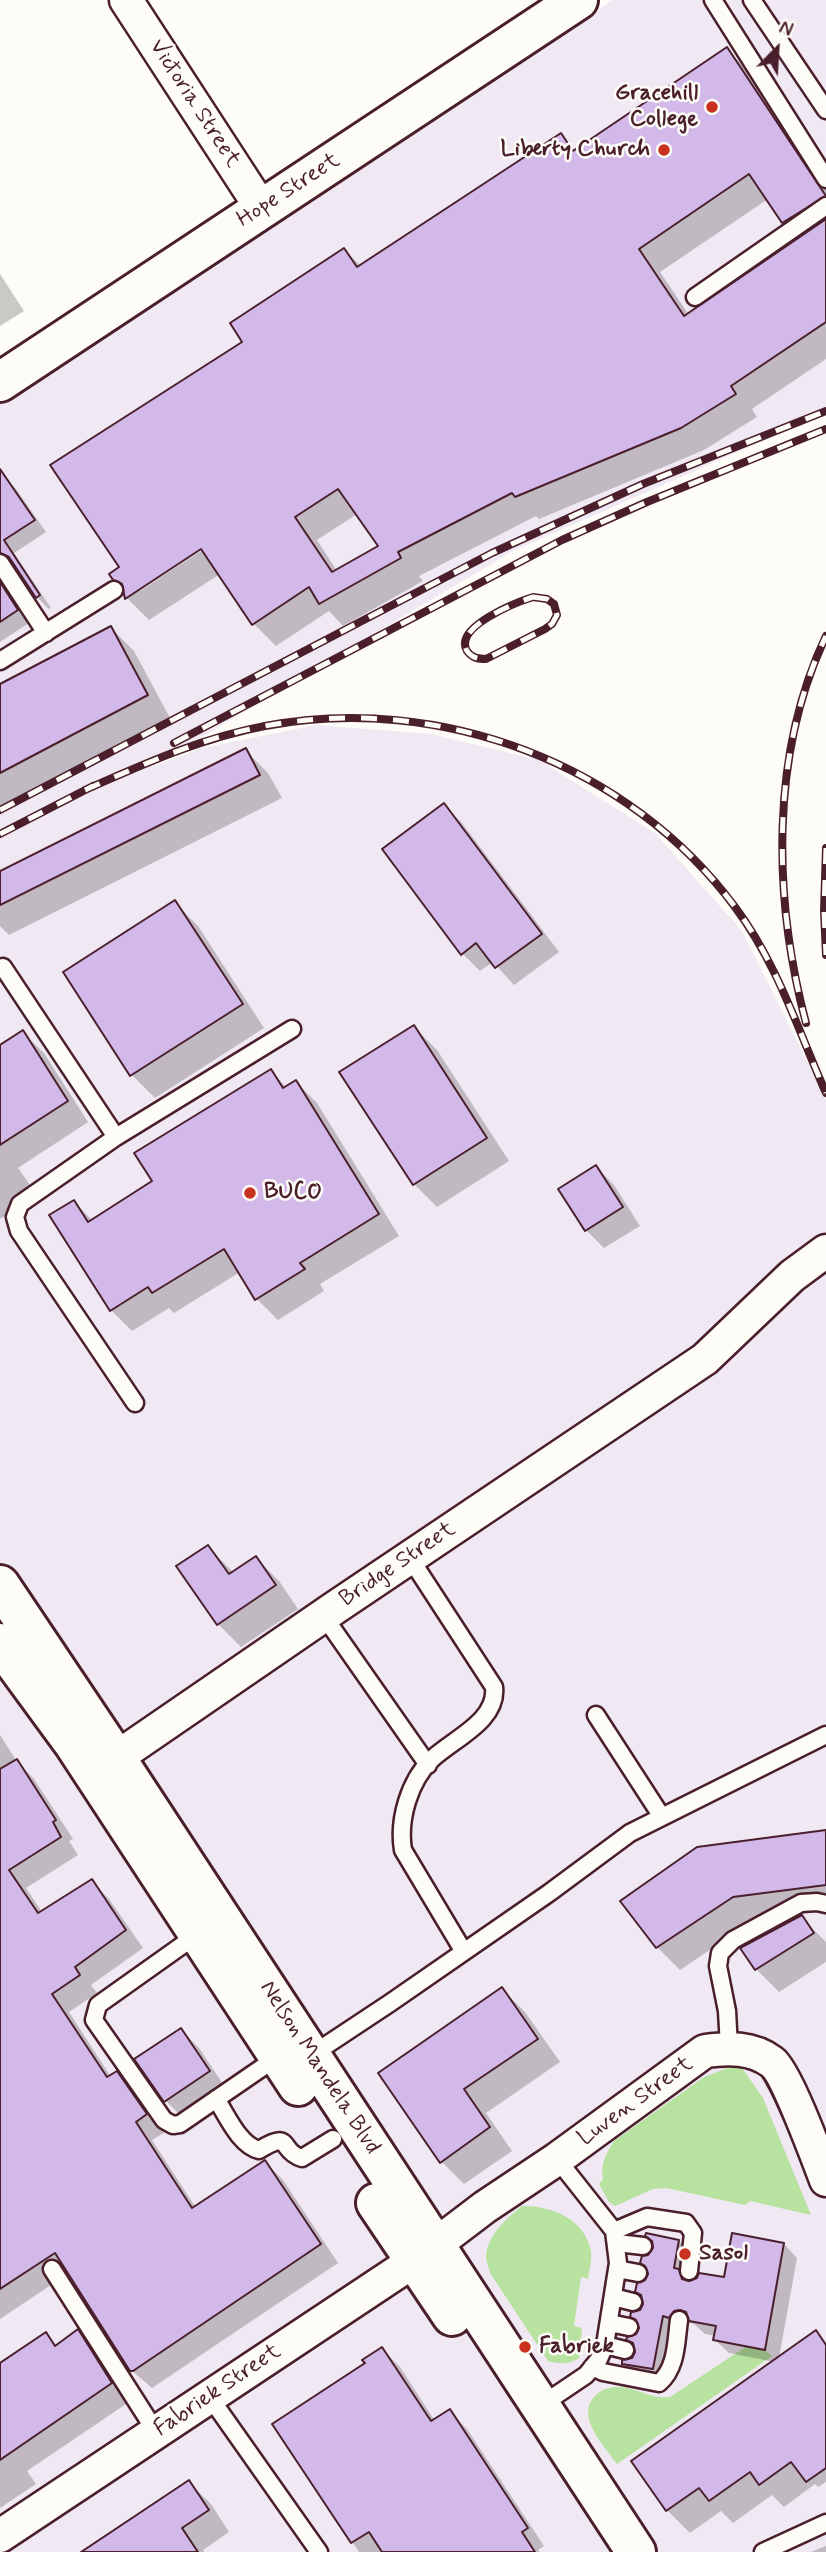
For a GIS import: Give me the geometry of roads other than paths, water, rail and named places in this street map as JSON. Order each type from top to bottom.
[{"type":"street","name":"Victoria Street","points":[[126,0],[262,209]]},
{"type":"street","name":"Hope Street","points":[[0,382],[578,0]]},
{"type":"street","name":"Bridge Street","points":[[104,1766],[323,1615],[705,1359],[792,1276],[826,1251]]},
{"type":"street","name":"Nelson Mandela Blvd","points":[[0,1585],[198,1934],[294,2056],[333,2139],[425,2253],[540,2406],[636,2552]]},
{"type":"street","name":"Nelson Mandela Blvd","points":[[0,1643],[74,1744],[104,1766],[425,2253],[606,2552]]},
{"type":"street","name":"Luven Street","points":[[425,2253],[485,2207],[557,2159],[705,2051],[729,2048],[758,2053],[775,2063],[826,2180]]},
{"type":"street","name":"Fabriek Street","points":[[0,2536],[425,2253]]},
{"type":"lane","points":[[713,0],[826,179]]},
{"type":"lane","points":[[752,0],[826,110]]},
{"type":"lane","points":[[695,297],[826,206]]},
{"type":"lane","points":[[0,563],[46,633]]},
{"type":"lane","points":[[0,661],[114,590]]},
{"type":"lane","points":[[3,967],[116,1137]]},
{"type":"lane","points":[[135,1403],[19,1231],[15,1217],[20,1204],[116,1137],[292,1028]]},
{"type":"lane","points":[[410,1558],[494,1687],[495,1693],[486,1715],[428,1765],[407,1803],[400,1832],[403,1850],[464,1952]]},
{"type":"lane","points":[[323,1615],[428,1765]]},
{"type":"lane","points":[[596,1715],[662,1817]]},
{"type":"lane","points":[[198,1934],[98,2006],[94,2020],[164,2120],[180,2124],[216,2099],[294,2056],[464,1952],[630,1833],[826,1735]]},
{"type":"lane","points":[[729,2048],[727,2011],[718,1966],[720,1953],[733,1940],[801,1903],[826,1904]]},
{"type":"lane","points":[[216,2099],[246,2144],[254,2149],[258,2150],[273,2141],[280,2141],[286,2144],[293,2154],[302,2158],[333,2139]]},
{"type":"lane","points":[[540,2406],[586,2375],[605,2345],[617,2269],[615,2237],[557,2159]]},
{"type":"lane","points":[[615,2237],[646,2217],[686,2223],[693,2233],[685,2260]]},
{"type":"lane","points":[[615,2237],[643,2246]]},
{"type":"lane","points":[[52,2269],[156,2432]]},
{"type":"lane","points":[[617,2269],[638,2273]]},
{"type":"lane","points":[[612,2297],[633,2302]]},
{"type":"lane","points":[[592,2367],[603,2372],[659,2383],[672,2367],[679,2319]]},
{"type":"lane","points":[[609,2323],[629,2327]]},
{"type":"lane","points":[[660,2333],[677,2336]]},
{"type":"lane","points":[[605,2345],[625,2350]]},
{"type":"lane","points":[[656,2356],[673,2360]]},
{"type":"lane","points":[[209,2396],[319,2552]]},
{"type":"lane","points":[[763,2552],[826,2523]]},
{"type":"railway","points":[[0,810],[492,553],[643,484],[826,411]]},
{"type":"railway","points":[[174,743],[562,540],[826,429]]},
{"type":"railway","points":[[533,597],[547,599],[554,604],[557,615],[552,624],[486,659],[475,658],[467,651],[465,642],[469,633],[478,625],[501,610],[533,597]]},
{"type":"railway","points":[[806,1023],[787,926],[783,827],[786,777],[795,729],[808,681],[826,636]]},
{"type":"railway","points":[[85,790],[218,737],[265,726],[331,718],[397,720],[463,731],[526,750],[586,778],[641,814],[692,857],[750,928],[786,997],[826,1093]]},
{"type":"railway","points":[[0,834],[93,786]]},
{"type":"railway","points":[[826,848],[826,955]]},
{"type":"place","name":"Gracehill College","points":[[712,107]]},
{"type":"place","name":"Liberty Church","points":[[664,150]]},
{"type":"place","name":"BUCO","points":[[250,1193]]},
{"type":"place","name":"Sasol","points":[[685,2254]]},
{"type":"place","name":"Fabriek","points":[[525,2347]]}]
